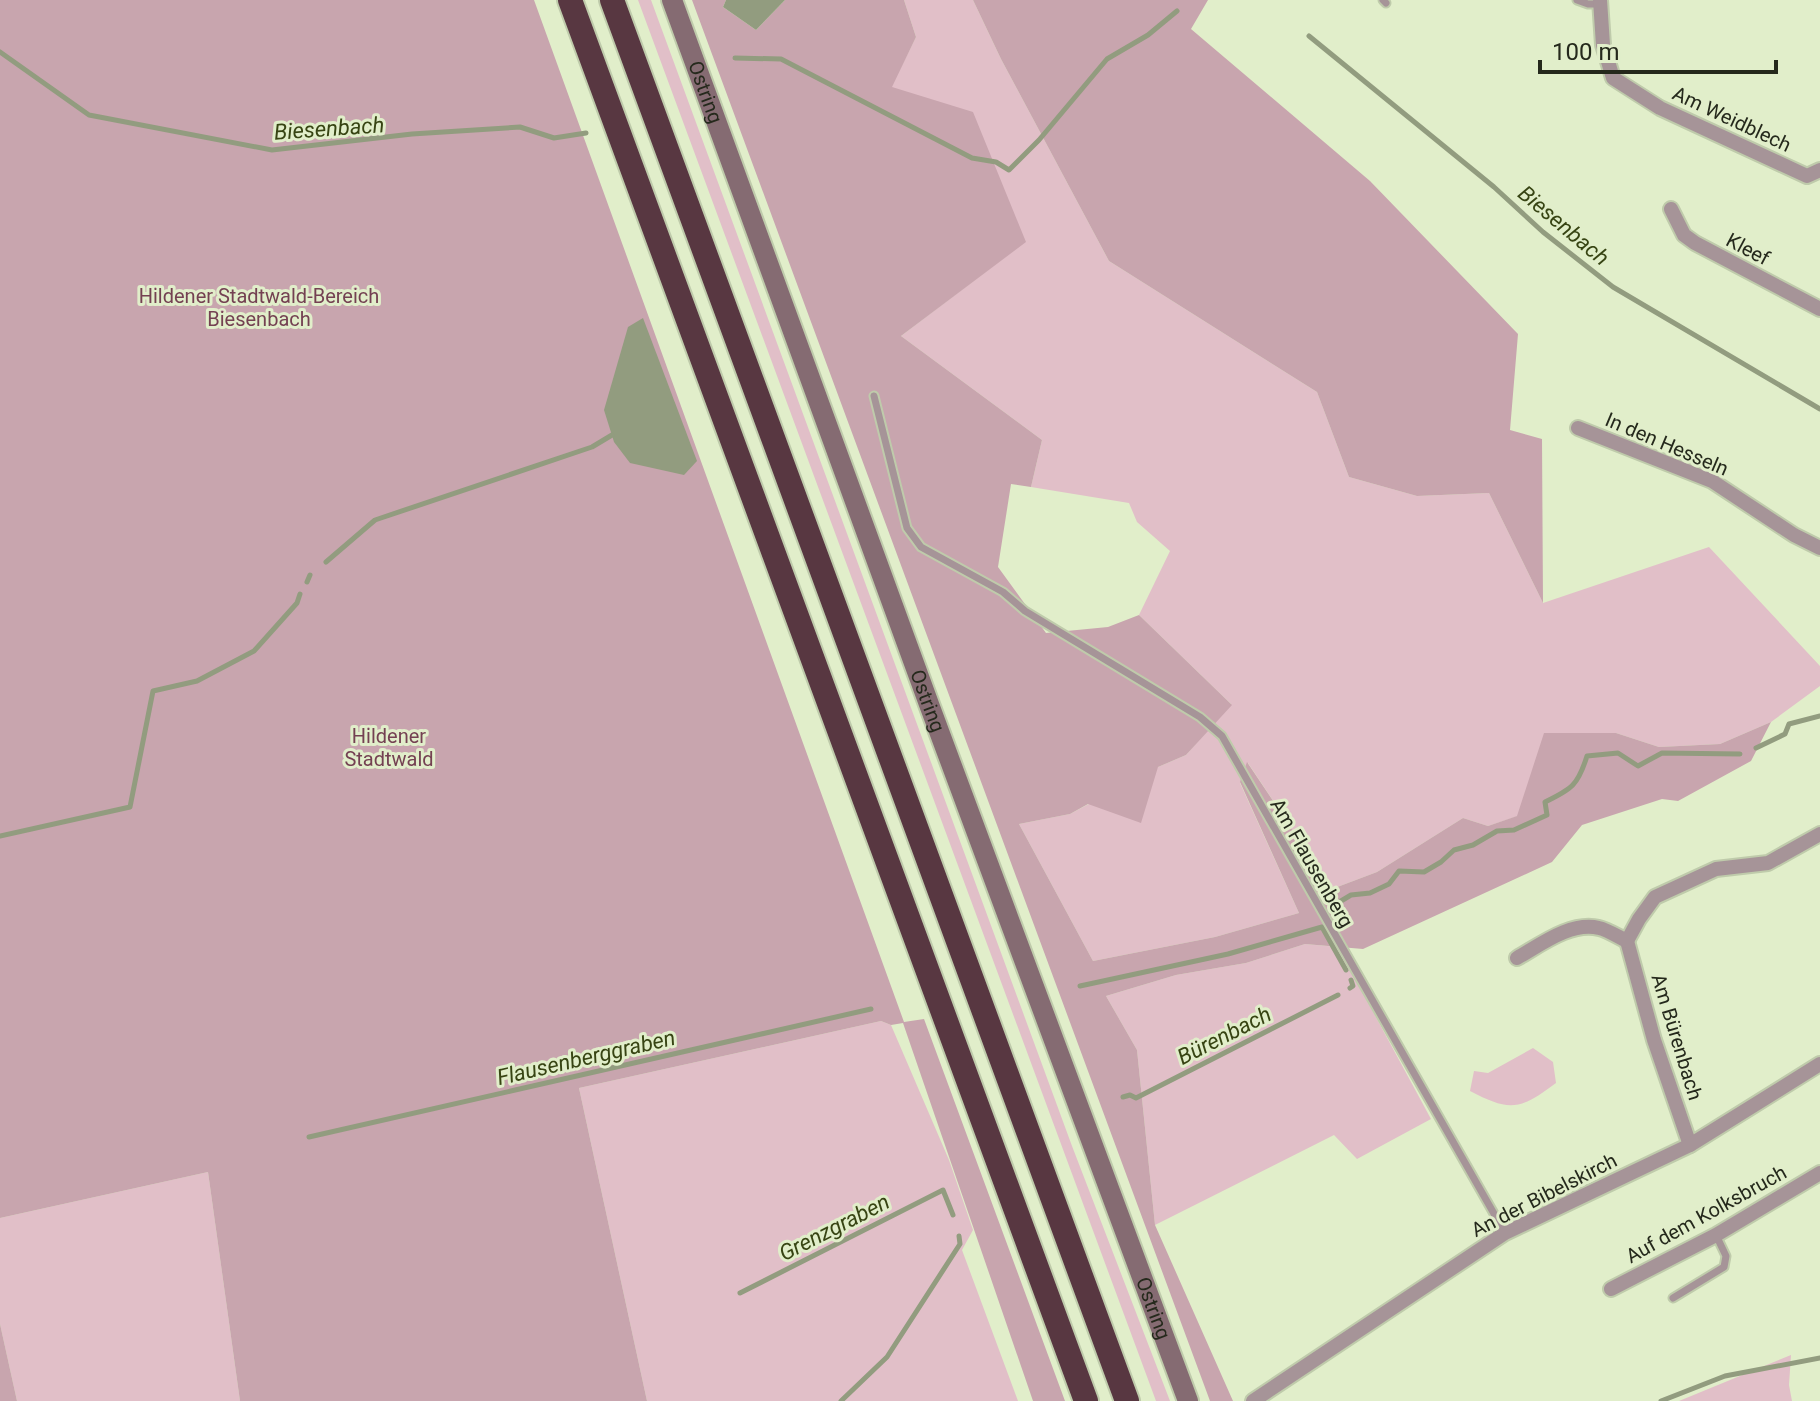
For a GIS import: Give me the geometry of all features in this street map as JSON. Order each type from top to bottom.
[{"type":"highway","points":[[570,0],[1086,1401]]},
{"type":"highway","points":[[612,0],[1127,1401]]},
{"type":"main road","name":"Ostring","points":[[672,0],[1188,1401]]},
{"type":"street","name":"Am Weidblech","points":[[1600,2],[1606,63],[1613,78],[1621,85],[1660,108],[1807,176],[1820,170]]},
{"type":"street","name":"Kleef","points":[[1671,209],[1684,235],[1695,243],[1820,309]]},
{"type":"street","name":"In den Hesseln","points":[[1578,428],[1712,481],[1794,535],[1820,548]]},
{"type":"street","points":[[1517,958],[1565,932],[1580,928],[1598,927],[1627,941],[1655,897],[1716,869],[1768,863],[1820,834]]},
{"type":"street","name":"Am Bürenbach","points":[[1627,941],[1654,1040],[1690,1145]]},
{"type":"street","name":"An der Bibelskirch","points":[[1253,1401],[1505,1233],[1690,1145],[1820,1064]]},
{"type":"street","name":"Auf dem Kolksbruch","points":[[1611,1289],[1716,1235],[1820,1173]]},
{"type":"lane","name":"Am Weidblech","points":[[1577,0],[1588,4],[1600,2]]},
{"type":"lane","name":"Am Flausenberg","points":[[874,396],[907,528],[921,547],[1003,592],[1025,611],[1200,717],[1222,736],[1505,1233]]},
{"type":"lane","points":[[1673,1298],[1724,1267],[1726,1256],[1716,1235]]},
{"type":"shaded area","points":[[638,0],[651,0],[1072,1146],[1170,1401],[1156,1401]]},
{"type":"shaded area","points":[[726,0],[785,0],[756,30],[723,7]]},
{"type":"shaded area","points":[[904,0],[973,0],[1001,59],[1109,261],[1317,392],[1349,477],[1417,496],[1489,493],[1543,603],[1709,547],[1820,666],[1820,686],[1771,722],[1720,744],[1659,747],[1616,733],[1518,816],[1488,826],[1463,818],[1377,872],[1332,889],[1248,763],[1240,783],[1299,913],[1215,937],[1093,961],[1019,824],[1070,814],[1186,755],[1231,704],[1139,615],[1170,551],[1137,522],[1129,503],[1031,487],[1042,440],[901,336],[1018,247],[891,87],[916,37]]},
{"type":"shaded area","points":[[643,318],[697,461],[684,475],[630,463],[614,442],[604,410],[628,327]]},
{"type":"shaded area","points":[[1305,944],[1338,947],[1431,1119],[1357,1159],[1334,1135],[1155,1225],[1137,1050],[1106,996],[1176,975],[1246,963]]},
{"type":"shaded area","points":[[881,1021],[891,1025],[949,1160],[973,1230],[962,1250],[1018,1401],[647,1401],[579,1088]]},
{"type":"shaded area","points":[[1533,1048],[1553,1062],[1556,1083],[1544,1092],[1524,1103],[1505,1105],[1470,1091],[1474,1071],[1488,1073]]},
{"type":"shaded area","points":[[208,1172],[240,1401],[17,1401],[0,1324],[0,1218]]},
{"type":"shaded area","points":[[1791,1355],[1789,1385],[1792,1401],[1679,1401]]},
{"type":"green space","name":"Hildener Stadtwald","points":[[0,0],[534,0],[904,1022],[924,1019],[1065,1401],[1033,1401],[903,1023],[891,1025],[881,1021],[579,1088],[647,1401],[240,1401],[208,1172],[0,1218]]},
{"type":"green space","points":[[692,0],[726,0],[723,7],[756,30],[785,0],[904,0],[916,37],[892,87],[973,112],[1026,242],[901,336],[1042,440],[1031,487],[1011,484],[998,567],[1046,633],[1108,627],[1139,615],[1232,705],[1186,755],[1158,767],[1141,823],[1088,804],[1070,814],[1019,824],[1093,961],[1215,937],[1299,913],[1240,782],[1247,762],[1332,889],[1377,872],[1463,818],[1488,826],[1517,816],[1544,733],[1616,733],[1659,747],[1720,744],[1771,722],[1751,761],[1678,801],[1662,799],[1582,825],[1552,862],[1363,949],[1305,944],[1246,963],[1176,975],[1106,996],[1137,1050],[1155,1225],[1233,1401],[1210,1401]]},
{"type":"green space","points":[[973,0],[1208,0],[1191,29],[1370,181],[1518,334],[1510,430],[1542,439],[1543,603],[1489,493],[1417,496],[1349,477],[1317,392],[1109,261],[1001,59]]},
{"type":"green space","points":[[0,1324],[17,1401],[0,1401]]},
{"type":"waterway","name":"Biesenbach","points":[[735,58],[781,59],[972,158],[996,162],[1009,170],[1039,140],[1107,59],[1148,35],[1177,11]]},
{"type":"waterway","name":"Biesenbach","points":[[1309,36],[1613,287],[1820,409]]},
{"type":"waterway","name":"Biesenbach","points":[[0,52],[89,115],[272,150],[412,134],[520,127],[554,138],[586,133]]},
{"type":"waterway","points":[[326,562],[375,520],[592,447],[612,435]]},
{"type":"waterway","points":[[307,582],[310,575]]},
{"type":"waterway","points":[[0,836],[130,807],[153,691],[197,681],[254,651],[297,603],[300,594]]},
{"type":"waterway","name":"Bürenbach","points":[[1756,748],[1785,734],[1789,724],[1820,716]]},
{"type":"waterway","name":"Bürenbach","points":[[1331,907],[1351,895],[1370,893],[1389,884],[1399,871],[1424,872],[1454,850],[1473,845],[1497,831],[1514,830],[1547,815],[1545,802],[1573,785],[1587,756],[1618,753],[1638,766],[1662,753],[1740,754]]},
{"type":"waterway","name":"Flausenberggraben","points":[[1080,986],[1228,954],[1322,927],[1346,970]]},
{"type":"waterway","name":"Bürenbach","points":[[1350,988],[1353,986],[1351,980]]},
{"type":"waterway","name":"Bürenbach","points":[[1123,1097],[1130,1095],[1136,1098],[1338,995]]},
{"type":"waterway","name":"Flausenberggraben","points":[[309,1137],[871,1009]]},
{"type":"waterway","name":"Grenzgraben","points":[[740,1293],[943,1190],[953,1215]]},
{"type":"waterway","name":"Bürenbach","points":[[841,1401],[887,1357],[960,1244],[959,1236]]},
{"type":"waterway","points":[[1661,1401],[1725,1376],[1820,1358]]},
{"type":"park label","name":"Hildener Stadtwald-Bereich Biesenbach","points":[[259,308]]}]
